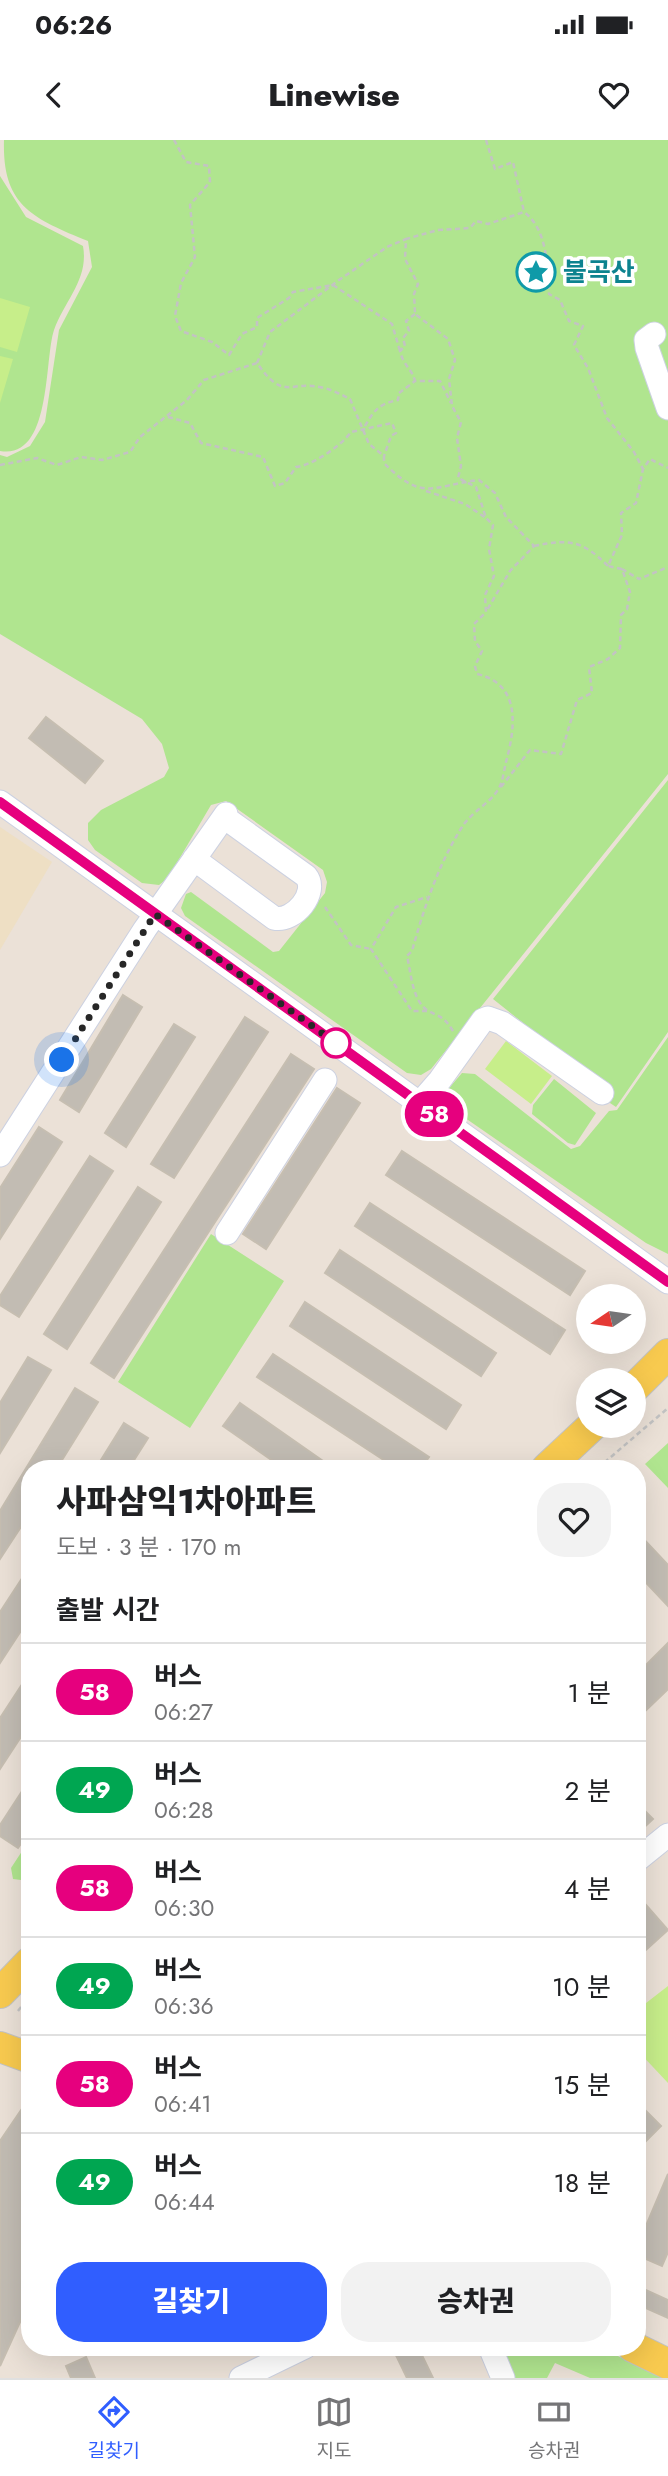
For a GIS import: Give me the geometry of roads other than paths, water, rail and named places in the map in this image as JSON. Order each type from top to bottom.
[{"type":"main road","points":[[646,1376],[668,1354]]},
{"type":"main road","points":[[556,1460],[579,1438]]},
{"type":"main road","points":[[9,2002],[21,1979]]},
{"type":"main road","points":[[0,2047],[21,2055]]},
{"type":"main road","points":[[646,2353],[668,2364]]},
{"type":"street","points":[[654,334],[646,340],[647,348],[668,408]]},
{"type":"street","points":[[0,802],[668,1282]]},
{"type":"street","points":[[0,1155],[155,914],[194,859],[225,816],[306,876],[312,887],[292,915],[280,920],[194,859]]},
{"type":"street","points":[[419,1103],[440,1080],[483,1020],[488,1018],[502,1023],[602,1093]]},
{"type":"street","points":[[227,1233],[325,1080]]},
{"type":"street","points":[[646,1853],[668,1835]]},
{"type":"street","points":[[241,2378],[286,2356]]},
{"type":"street","points":[[494,2356],[503,2378]]},
{"type":"place","name":"불곡산","points":[[536,272]]}]
